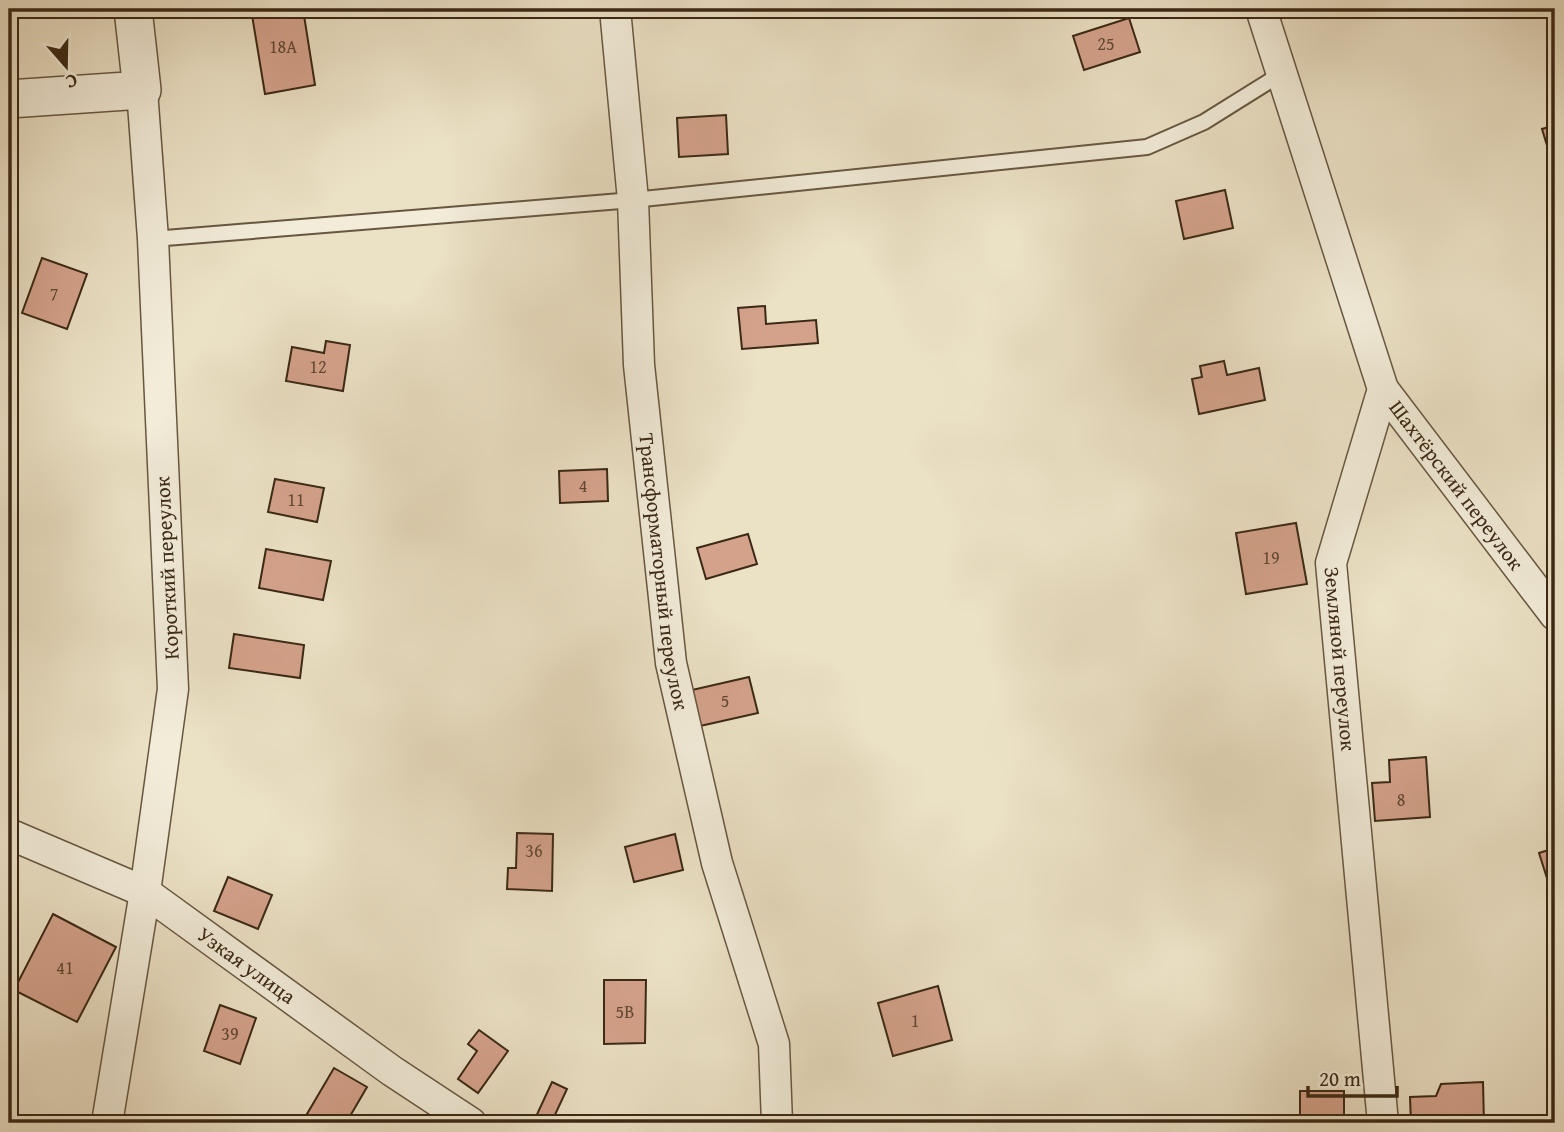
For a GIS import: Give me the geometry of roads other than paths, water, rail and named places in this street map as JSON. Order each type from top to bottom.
[{"type":"street","name":"Короткий переулок","points":[[107,1123],[145,892],[173,690],[153,239],[133,9]]},
{"type":"street","name":"Трансформаторный переулок","points":[[615,9],[633,200],[639,365],[671,663],[717,863],[774,1044],[777,1123]]},
{"type":"street","points":[[1261,9],[1383,389]]},
{"type":"street","points":[[9,99],[142,90]]},
{"type":"street","name":"Шахтёрский переулок","points":[[1383,389],[1555,615]]},
{"type":"street","name":"Земляной переулок","points":[[1383,389],[1331,563],[1383,1123]]},
{"type":"street","name":"Узкая улица","points":[[9,834],[145,892],[392,1071],[471,1123]]},
{"type":"lane","points":[[153,239],[633,200],[1147,147],[1204,122],[1281,74]]}]
